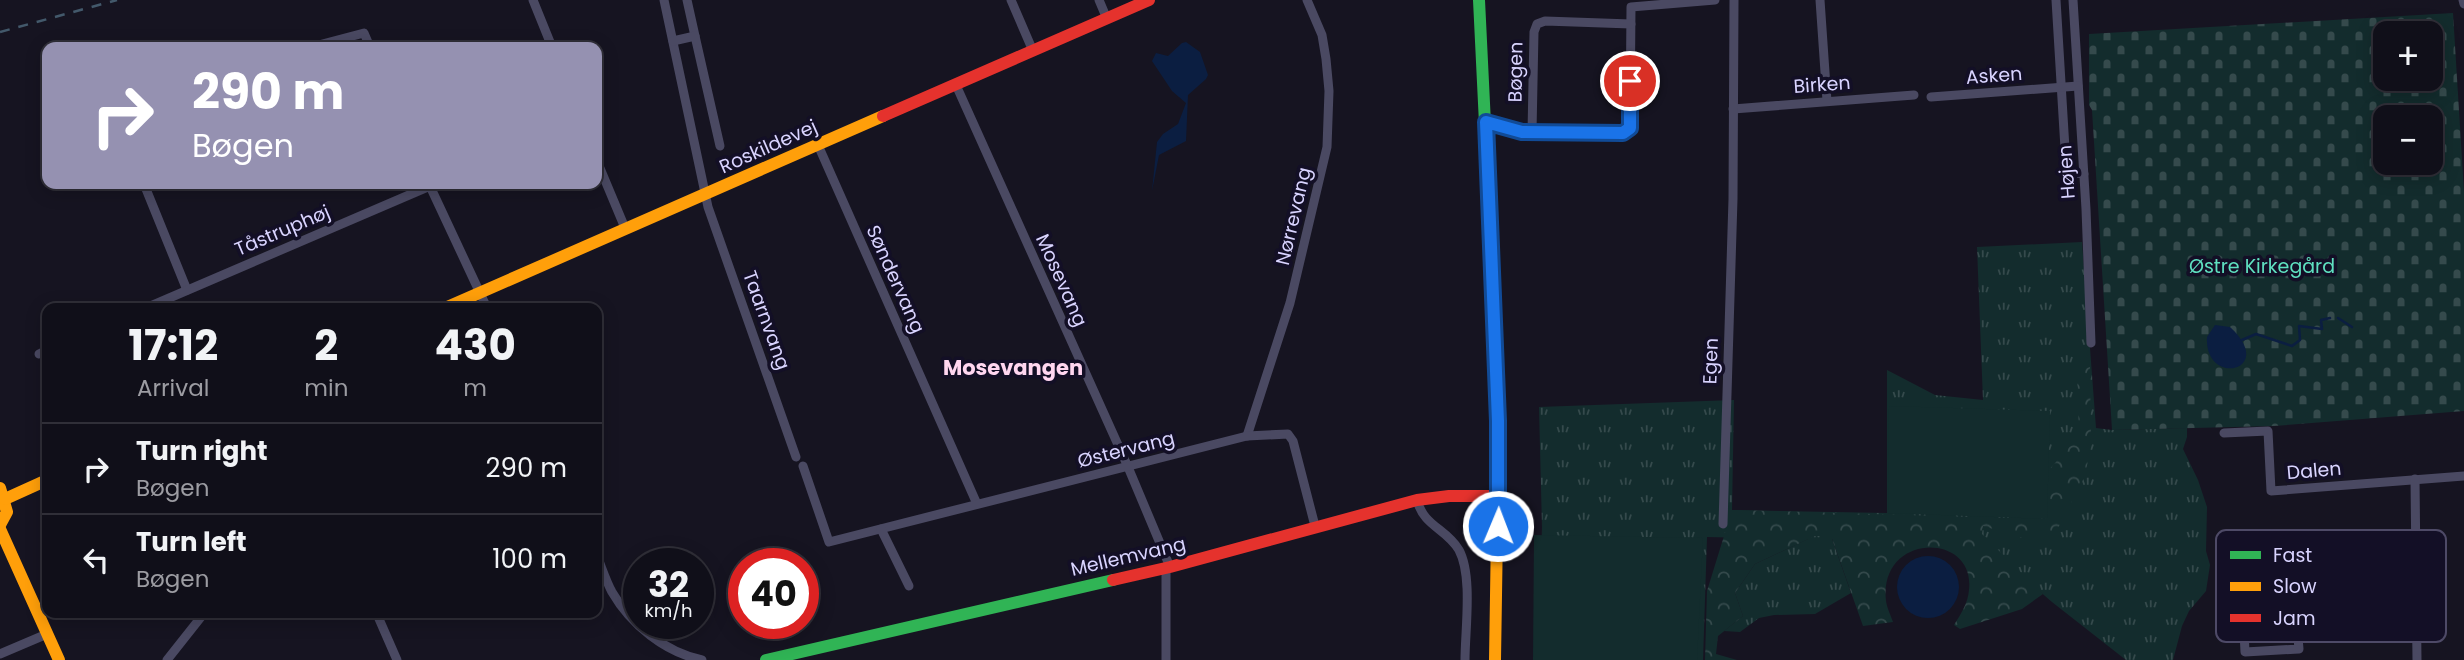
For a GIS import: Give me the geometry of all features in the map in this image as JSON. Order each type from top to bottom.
[{"type":"street","points":[[533,0],[550,42]]},
{"type":"street","name":"Taarnvang","points":[[664,0],[708,207],[796,457]]},
{"type":"street","points":[[687,0],[720,146]]},
{"type":"street","points":[[1011,0],[1033,51]]},
{"type":"street","points":[[1098,0],[1107,19]]},
{"type":"street","name":"Roskildevej","points":[[456,303],[1149,0]]},
{"type":"street","name":"Nørrevang","points":[[1247,436],[1290,303],[1327,147],[1329,91],[1326,59],[1322,35],[1307,0]]},
{"type":"street","points":[[1479,0],[1499,496],[1495,660]]},
{"type":"street","points":[[1630,24],[1631,7],[1715,0]]},
{"type":"street","name":"Egen","points":[[1723,524],[1733,198],[1734,0]]},
{"type":"street","points":[[1820,0],[1827,102]]},
{"type":"street","points":[[2056,0],[2066,165],[2073,173],[2084,174]]},
{"type":"street","name":"Højen","points":[[2073,0],[2091,343]]},
{"type":"street","name":"Bøgen","points":[[1486,122],[1514,131],[1532,132],[1620,134],[1628,130],[1630,24],[1545,21],[1537,24],[1534,32],[1532,132]]},
{"type":"street","points":[[330,42],[364,33],[368,42]]},
{"type":"street","points":[[673,41],[695,36]]},
{"type":"street","name":"Mosevang","points":[[956,85],[1128,467],[1168,567]]},
{"type":"street","name":"Asken","points":[[1931,97],[2078,86]]},
{"type":"street","name":"Birken","points":[[1733,108],[1914,95]]},
{"type":"street","name":"Søndervang","points":[[818,145],[977,504]]},
{"type":"street","points":[[602,173],[625,228]]},
{"type":"street","points":[[146,189],[187,290]]},
{"type":"street","name":"Tåstruphøj","points":[[157,303],[421,189]]},
{"type":"street","name":"Tåstruphøj","points":[[432,189],[479,293]]},
{"type":"street","points":[[479,293],[484,303]]},
{"type":"street","name":"Dalen","points":[[2224,433],[2268,431],[2272,491],[2464,476]]},
{"type":"street","name":"Østervang","points":[[803,466],[829,542],[1247,436],[1290,436],[1315,526]]},
{"type":"street","points":[[2415,479],[2415,530]]},
{"type":"street","points":[[42,481],[3,493],[8,516],[0,527],[59,660]]},
{"type":"street","name":"Mellemvang","points":[[766,660],[1168,567],[1417,500],[1449,496],[1499,496]]},
{"type":"street","points":[[1417,500],[1423,516],[1451,539],[1460,551],[1466,581],[1465,660]]},
{"type":"street","points":[[881,529],[909,586]]},
{"type":"street","points":[[1166,660],[1168,567]]},
{"type":"street","points":[[602,568],[612,592],[631,618],[682,657],[702,660]]},
{"type":"street","points":[[167,660],[200,618]]},
{"type":"street","points":[[379,618],[397,660]]},
{"type":"street","points":[[0,654],[47,634]]},
{"type":"street","points":[[2244,642],[2245,652],[2299,649],[2298,642]]},
{"type":"street","points":[[2416,642],[2417,660]]},
{"type":"green space","name":"Østre Kirkegård","points":[[2453,13],[2464,192],[2464,411],[2274,426],[2112,430],[2092,110],[2089,105],[2089,34]]},
{"type":"green space","points":[[2082,242],[2096,428],[2187,428],[2183,449],[2207,507],[2206,551],[2210,565],[2206,591],[2189,611],[2173,660],[2126,660],[2052,602],[1981,541],[1832,539],[1851,593],[1815,614],[1774,615],[1759,618],[1740,632],[1724,631],[1743,616],[1735,593],[1755,564],[1808,539],[1707,537],[1703,660],[1538,660],[1542,527],[1539,407],[1734,400],[1732,510],[1887,513],[1887,370],[1935,395],[1983,400],[1977,247]]},
{"type":"green space","points":[[2090,367],[2091,445],[2085,476],[2056,532],[2044,539],[2027,539],[1983,526],[1982,534],[2043,594],[2022,609],[1960,629],[1954,625],[1968,595],[1967,571],[1958,557],[1944,549],[1927,548],[1911,552],[1897,562],[1888,578],[1886,601],[1893,622],[1863,626],[1831,536],[1815,536],[1755,564],[1735,593],[1743,616],[1718,636],[1716,654],[1737,660],[1705,660],[1707,591],[1732,510],[2047,519],[2048,471],[2079,436],[2077,370]]},
{"type":"green space","points":[[1889,406],[2050,411],[2047,519],[1888,513]]},
{"type":"green space","points":[[1534,535],[1703,538],[1697,660],[1533,660]]},
{"type":"water","points":[[1186,42],[1200,52],[1208,75],[1188,95],[1186,141],[1159,155],[1152,191],[1157,142],[1163,134],[1178,124],[1186,103],[1172,91],[1152,61],[1156,53],[1168,56]]},
{"type":"water","points":[[2215,325],[2230,327],[2243,342],[2246,354],[2243,363],[2235,368],[2226,368],[2216,363],[2209,353],[2207,337]]},
{"type":"water","points":[[1928,556],[1940,558],[1950,565],[1957,575],[1957,599],[1950,609],[1940,616],[1928,618],[1916,616],[1906,609],[1899,599],[1897,587],[1899,575],[1906,565],[1916,558]]},
{"type":"waterway","points":[[2242,340],[2256,334],[2292,346],[2300,340],[2299,326],[2322,329],[2321,320],[2330,318]]},
{"type":"waterway","points":[[2338,318],[2352,327]]},
{"type":"railway","points":[[0,32],[117,0]]},
{"type":"traffic: fast","points":[[1479,0],[1495,330],[1497,531]]},
{"type":"traffic: fast","points":[[766,660],[1113,580]]},
{"type":"traffic: slow","points":[[456,303],[883,116]]},
{"type":"traffic: slow","points":[[5,499],[42,482]]},
{"type":"traffic: slow","points":[[0,488],[7,512],[0,525]]},
{"type":"traffic: slow","points":[[0,529],[59,660]]},
{"type":"traffic: slow","points":[[1495,660],[1497,531]]},
{"type":"traffic: jam","points":[[883,116],[1149,0]]},
{"type":"traffic: jam","points":[[1113,580],[1417,500],[1449,496],[1499,496]]},
{"type":"district","name":"Mosevangen","points":[[1013,368]]},
{"type":"route","points":[[1498,526],[1498,421],[1486,122],[1522,132],[1620,134],[1630,128],[1630,81]]}]
